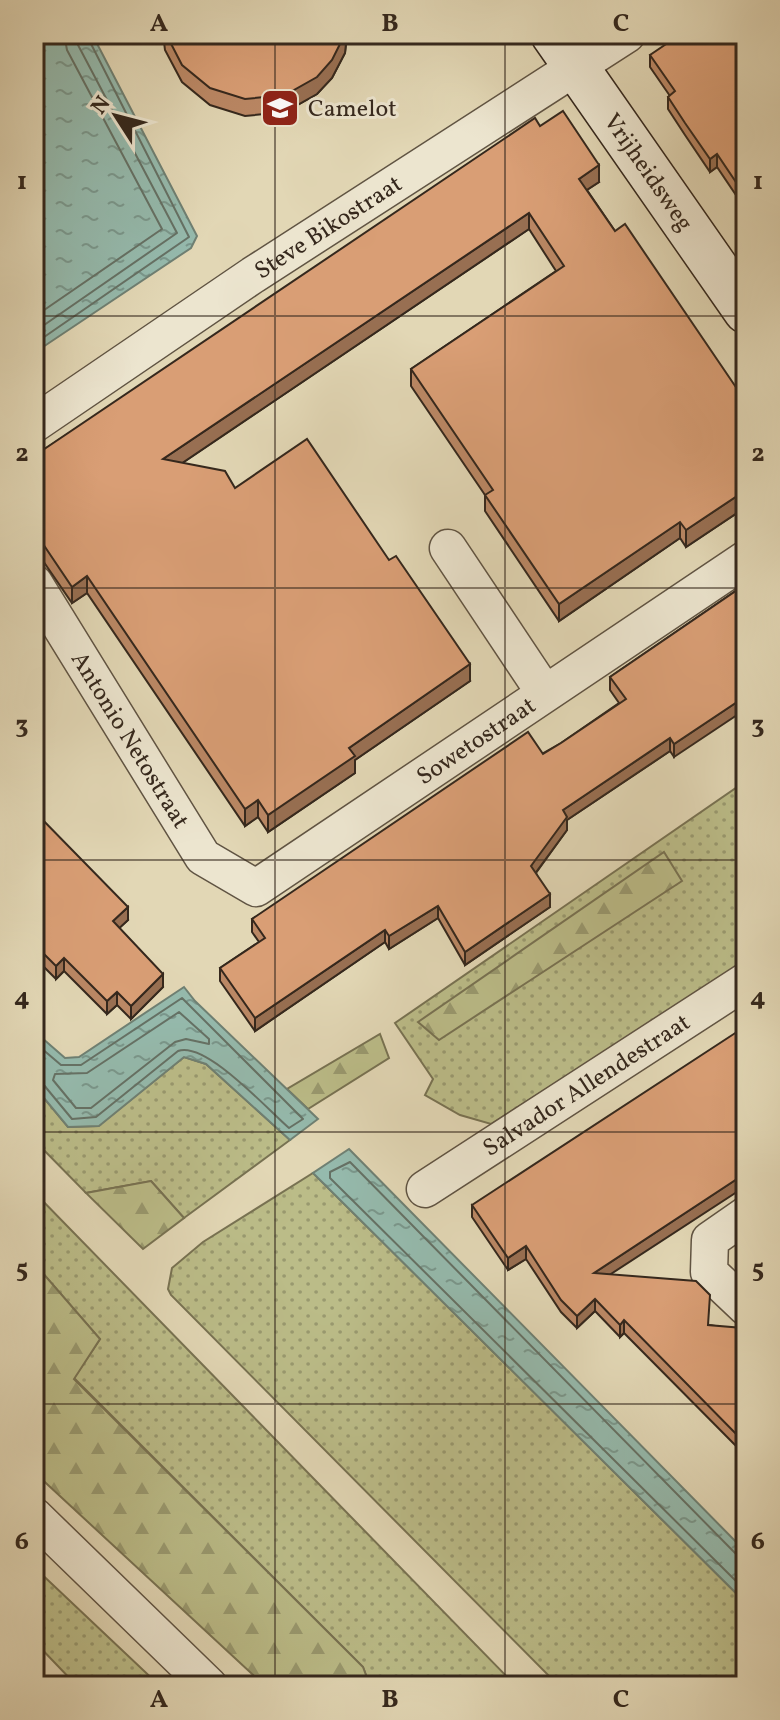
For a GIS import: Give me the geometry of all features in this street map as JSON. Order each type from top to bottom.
[{"type":"street","name":"Steve Bikostraat","points":[[34,424],[253,275],[564,50],[627,34]]},
{"type":"street","name":"Vrijheidsweg","points":[[564,50],[746,311]]},
{"type":"street","points":[[448,548],[544,692]]},
{"type":"street","name":"Sowetostraat","points":[[203,857],[256,888],[746,559]]},
{"type":"street","name":"Antonio Netostraat","points":[[34,583],[203,857]]},
{"type":"street","name":"Salvador Allendestraat","points":[[425,1189],[746,981]]},
{"type":"street","points":[[746,1215],[710,1240],[709,1272],[746,1307]]},
{"type":"street","points":[[34,1516],[209,1686]]},
{"type":"green space","points":[[746,781],[746,963],[491,1124],[460,1115],[425,1095],[433,1079],[395,1023]]},
{"type":"green space","points":[[664,852],[682,881],[439,1040],[418,1022]]},
{"type":"green space","points":[[380,1034],[389,1058],[308,1109],[287,1089]]},
{"type":"green space","points":[[184,1057],[206,1064],[290,1140],[184,1218],[151,1181],[86,1193],[34,1140],[34,1086],[68,1127],[98,1126]]},
{"type":"green space","points":[[313,1173],[746,1603],[746,1686],[559,1686],[171,1295],[168,1289],[172,1268],[203,1242]]},
{"type":"green space","points":[[151,1181],[184,1218],[143,1249],[86,1193]]},
{"type":"green space","points":[[34,1192],[516,1686],[370,1686],[363,1667],[74,1378],[100,1339],[34,1263]]},
{"type":"green space","points":[[34,1263],[100,1339],[74,1379],[363,1667],[370,1686],[265,1686],[34,1472]]},
{"type":"green space","points":[[34,1567],[160,1686],[77,1686],[34,1641]]},
{"type":"water","points":[[34,34],[92,34],[197,236],[191,248],[34,353]]},
{"type":"water","points":[[184,987],[318,1119],[290,1140],[206,1064],[184,1057],[99,1126],[68,1127],[34,1086],[34,1031],[65,1058],[79,1057]]},
{"type":"water","points":[[349,1149],[746,1552],[746,1603],[313,1173]]},
{"type":"building","points":[[166,34],[345,34],[332,60],[317,77],[285,95],[245,99],[210,88],[182,65]]},
{"type":"building","points":[[681,34],[746,34],[746,197],[717,154],[710,159],[685,123],[668,97],[675,91],[650,55]]},
{"type":"building","points":[[563,111],[599,165],[579,179],[615,231],[625,224],[746,402],[746,490],[686,530],[680,522],[559,604],[485,495],[493,490],[411,369],[564,266],[529,213],[163,459],[225,471],[235,488],[307,439],[389,560],[396,556],[470,664],[349,748],[355,756],[268,815],[258,800],[245,809],[87,576],[72,587],[41,541],[34,544],[34,456],[535,118],[540,126]]},
{"type":"building","points":[[746,584],[746,696],[674,744],[670,738],[563,810],[567,817],[531,866],[550,894],[465,952],[438,906],[389,936],[385,930],[255,1018],[220,968],[265,938],[252,919],[528,732],[543,754],[626,699],[610,677]]},
{"type":"building","points":[[34,811],[128,907],[113,921],[163,974],[131,1006],[117,992],[107,1001],[64,958],[56,966],[34,944]]},
{"type":"building","points":[[746,1026],[746,1173],[594,1273],[696,1281],[710,1295],[708,1325],[743,1328],[746,1331],[746,1444],[624,1320],[620,1325],[595,1299],[577,1316],[561,1300],[526,1246],[508,1258],[472,1205]]},
{"type":"place","name":"Camelot","points":[[280,108]]}]
